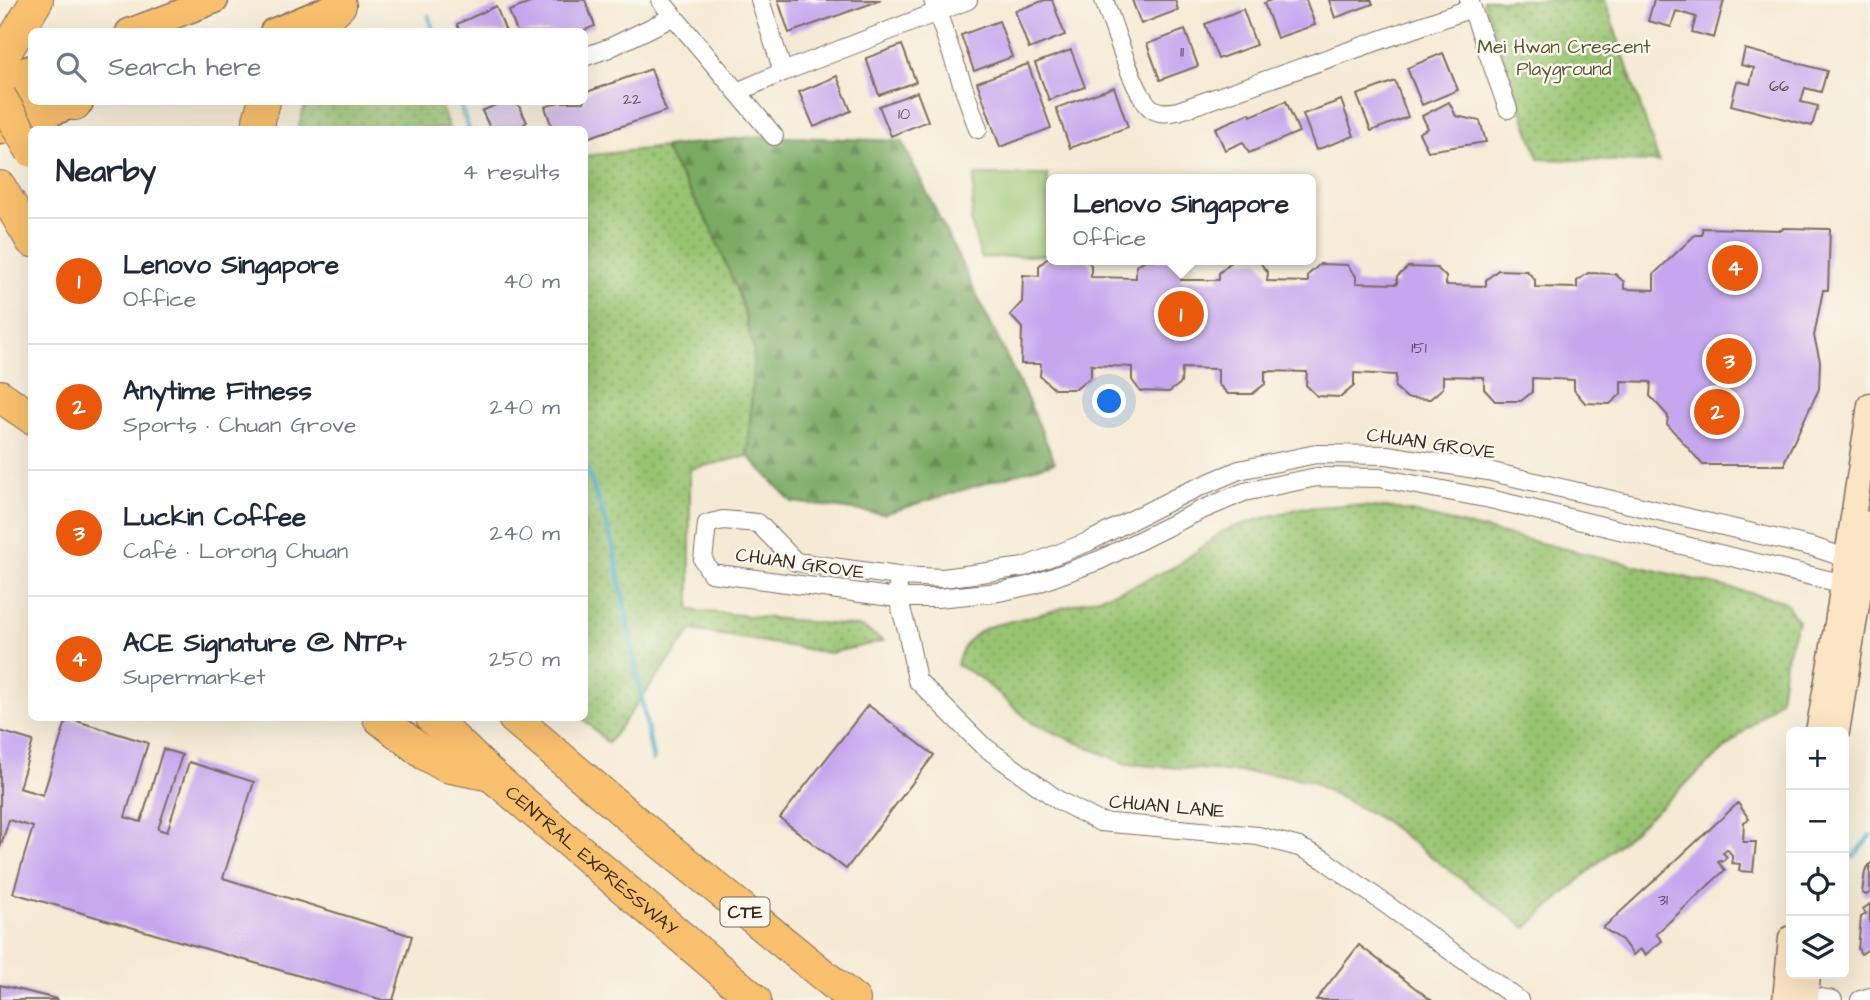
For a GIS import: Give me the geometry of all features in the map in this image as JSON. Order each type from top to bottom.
[{"type":"highway","points":[[0,58],[37,0]]},
{"type":"highway","points":[[317,28],[346,2]]},
{"type":"highway","points":[[0,125],[14,92]]},
{"type":"highway","points":[[14,92],[28,138]]},
{"type":"highway","points":[[259,126],[263,105]]},
{"type":"highway","points":[[0,133],[28,134]]},
{"type":"highway","points":[[0,187],[28,234]]},
{"type":"highway","points":[[0,396],[28,415]]},
{"type":"highway","points":[[383,721],[425,754],[446,766],[491,775]]},
{"type":"highway","name":"CENTRAL EXPRESSWAY","points":[[435,721],[491,775],[755,1000]]},
{"type":"highway","name":"CTE","points":[[518,721],[638,824],[854,1000]]},
{"type":"highway","points":[[550,721],[638,824]]},
{"type":"main road","points":[[140,28],[215,0]]},
{"type":"main road","points":[[283,28],[346,2]]},
{"type":"main road","points":[[14,92],[28,73]]},
{"type":"main road","points":[[0,133],[63,105]]},
{"type":"main road","points":[[1837,727],[1870,405]]},
{"type":"main road","points":[[1819,727],[1854,573],[1870,523]]},
{"type":"street","points":[[660,0],[774,136]]},
{"type":"street","points":[[760,0],[783,72]]},
{"type":"street","points":[[737,92],[935,6],[968,0]]},
{"type":"street","points":[[1104,0],[1140,94],[1153,109],[1162,113],[1178,111],[1470,4],[1508,109]]},
{"type":"street","points":[[935,6],[978,129]]},
{"type":"street","points":[[588,56],[673,17]]},
{"type":"street","name":"CHUAN GROVE","points":[[1316,454],[1387,455],[1488,471],[1813,547],[1854,573],[1380,478],[1317,477],[1244,492],[1100,560],[1032,585],[999,592],[937,598],[898,598],[711,573],[703,560],[707,524],[723,520],[758,523],[796,562],[898,576],[943,578],[1024,567],[1088,542],[1185,493],[1239,470],[1316,454]]},
{"type":"street","name":"CHUAN LANE","points":[[898,576],[898,598],[917,680],[982,745],[1058,800],[1100,822],[1258,836],[1299,847],[1323,859],[1519,1000]]},
{"type":"street","points":[[1798,993],[1833,1000]]},
{"type":"street","points":[[1860,1000],[1870,996]]},
{"type":"green space","name":"Mei Hwan Crescent Playground","points":[[1483,0],[1605,0],[1659,162],[1539,159]]},
{"type":"green space","points":[[305,105],[440,105],[448,126],[299,126]]},
{"type":"green space","points":[[759,136],[902,141],[1055,462],[884,514],[792,502],[748,456],[754,350],[741,301],[711,227],[663,147]]},
{"type":"green space","points":[[663,147],[711,227],[741,301],[754,350],[748,456],[690,469],[690,610],[861,627],[884,641],[830,653],[692,630],[608,743],[585,721],[588,721],[588,156]]},
{"type":"green space","points":[[975,175],[1046,175],[1046,255],[981,258],[971,222]]},
{"type":"green space","points":[[1347,505],[1398,509],[1784,601],[1798,621],[1785,661],[1780,699],[1526,928],[1383,820],[1315,782],[1282,775],[1126,764],[1032,723],[979,677],[957,665],[961,652],[969,641],[991,626],[1129,588],[1178,565],[1223,531],[1301,508]]},
{"type":"building","points":[[538,0],[585,0],[595,26],[588,29],[515,28],[509,11]]},
{"type":"building","points":[[778,0],[881,0],[789,33]]},
{"type":"building","points":[[1052,0],[1065,35],[1029,49],[1015,11]]},
{"type":"building","points":[[1132,0],[1175,0],[1178,10],[1141,24]]},
{"type":"building","points":[[1271,0],[1306,0],[1315,25],[1277,38],[1264,3]]},
{"type":"building","points":[[1329,0],[1371,0],[1373,4],[1335,18]]},
{"type":"building","points":[[1654,0],[1724,0],[1714,38],[1692,32],[1696,17],[1676,11],[1671,27],[1648,21]]},
{"type":"building","points":[[496,6],[504,28],[458,28],[457,24]]},
{"type":"building","points":[[1243,9],[1256,45],[1218,59],[1205,24]]},
{"type":"building","points":[[999,21],[1012,57],[974,71],[961,35]]},
{"type":"building","points":[[1185,30],[1198,66],[1160,80],[1147,44]]},
{"type":"building","points":[[902,45],[916,82],[879,95],[866,58]]},
{"type":"building","points":[[1745,49],[1827,71],[1821,92],[1805,88],[1801,102],[1818,106],[1812,126],[1731,105],[1737,81],[1750,84],[1754,68],[1741,65]]},
{"type":"building","points":[[1071,50],[1085,87],[1049,100],[1035,63]]},
{"type":"building","points":[[1443,53],[1458,90],[1422,105],[1407,68]]},
{"type":"building","points":[[1028,64],[1051,128],[1000,147],[977,82]]},
{"type":"building","points":[[651,69],[666,111],[588,138],[588,126],[552,126],[545,107],[588,105],[588,92]]},
{"type":"building","points":[[837,76],[851,111],[814,127],[799,92]]},
{"type":"building","points":[[1395,81],[1408,117],[1371,131],[1357,95]]},
{"type":"building","points":[[1114,87],[1128,127],[1070,148],[1056,108]]},
{"type":"building","points":[[917,92],[928,121],[891,136],[879,106]]},
{"type":"building","points":[[1341,100],[1354,136],[1316,150],[1303,114]]},
{"type":"building","points":[[1286,101],[1299,132],[1249,153],[1243,142],[1225,150],[1215,128]]},
{"type":"building","points":[[1449,102],[1456,116],[1480,121],[1486,142],[1428,151],[1419,133],[1428,128],[1422,116]]},
{"type":"building","points":[[495,105],[518,105],[527,122],[525,126],[489,126],[482,111]]},
{"type":"building","points":[[1702,228],[1830,229],[1828,290],[1823,290],[1814,336],[1820,361],[1819,389],[1785,465],[1703,465],[1667,424],[1668,416],[1650,396],[1651,382],[1621,381],[1621,394],[1610,404],[1585,403],[1574,390],[1574,380],[1532,378],[1532,392],[1521,401],[1495,401],[1484,389],[1484,377],[1443,376],[1443,388],[1430,399],[1407,398],[1395,387],[1396,375],[1354,373],[1354,386],[1341,397],[1317,396],[1306,385],[1307,372],[1265,371],[1265,384],[1252,394],[1228,394],[1218,384],[1218,369],[1182,368],[1181,383],[1169,392],[1140,391],[1132,380],[1132,367],[1091,365],[1091,377],[1076,389],[1054,389],[1040,376],[1041,364],[1021,364],[1022,328],[1010,315],[1022,302],[1023,275],[1039,276],[1039,266],[1046,260],[1046,265],[1091,265],[1091,277],[1136,278],[1138,265],[1177,265],[1181,269],[1181,280],[1219,280],[1219,273],[1228,265],[1262,265],[1268,273],[1267,281],[1308,282],[1308,275],[1320,264],[1347,265],[1356,276],[1356,283],[1397,284],[1397,277],[1408,267],[1437,268],[1446,277],[1446,285],[1486,286],[1486,280],[1498,270],[1527,271],[1535,280],[1535,287],[1577,288],[1577,281],[1588,273],[1615,274],[1624,282],[1624,289],[1654,290],[1654,274],[1695,235],[1702,235]]},
{"type":"building","points":[[868,705],[934,755],[846,869],[780,818]]},
{"type":"building","points":[[66,721],[77,721],[148,743],[125,817],[141,822],[163,749],[182,755],[158,829],[167,832],[189,762],[254,782],[223,878],[412,936],[393,1000],[383,1000],[13,893],[33,827],[9,820],[0,848],[0,731],[33,741],[19,788],[43,795]]},
{"type":"building","points":[[1738,803],[1749,819],[1744,822],[1743,842],[1756,842],[1753,872],[1739,871],[1740,864],[1732,863],[1732,855],[1727,849],[1723,853],[1727,857],[1718,862],[1725,870],[1656,934],[1662,941],[1645,955],[1640,949],[1633,955],[1622,940],[1603,928]]},
{"type":"building","points":[[1870,864],[1870,893],[1866,895],[1862,893],[1865,871]]},
{"type":"building","points":[[1870,904],[1870,948],[1861,954],[1858,949],[1861,917],[1866,914],[1863,909]]},
{"type":"building","points":[[1359,945],[1431,1000],[1316,1000]]},
{"type":"building","points":[[0,985],[57,999],[57,1000],[0,1000]]},
{"type":"waterway","points":[[429,16],[433,28]]},
{"type":"waterway","points":[[460,105],[468,126]]},
{"type":"waterway","points":[[588,472],[613,544],[653,760]]},
{"type":"waterway","points":[[1853,857],[1870,836]]},
{"type":"place","name":"ACE Signature @ NTP+","points":[[1735,268]]},
{"type":"place","name":"Lenovo Singapore","points":[[1181,314]]},
{"type":"place","name":"Luckin Coffee","points":[[1729,361]]},
{"type":"place","name":"Anytime Fitness","points":[[1717,412]]}]
